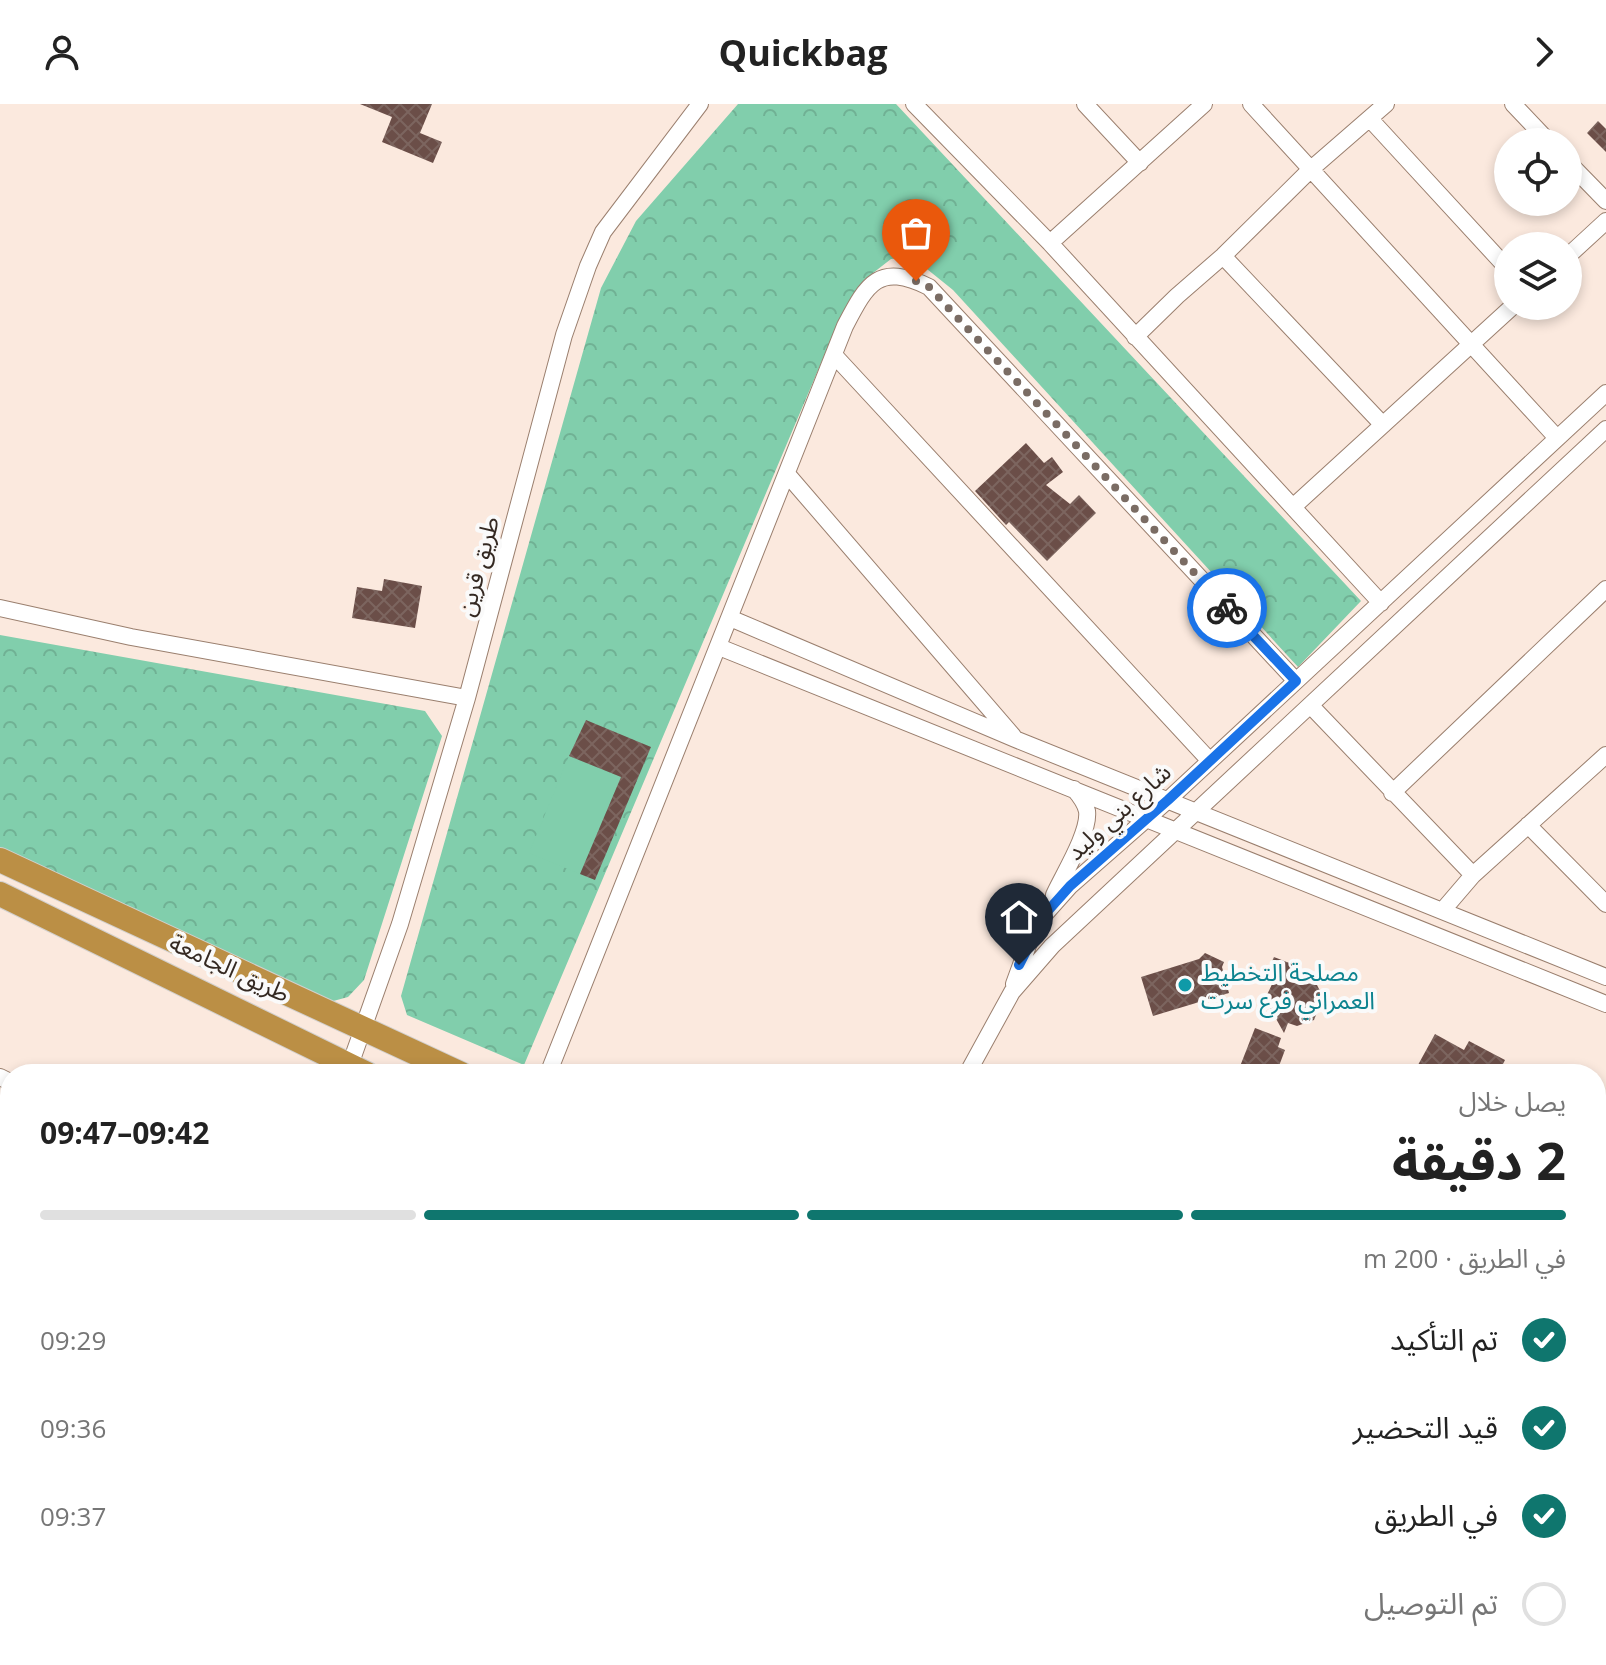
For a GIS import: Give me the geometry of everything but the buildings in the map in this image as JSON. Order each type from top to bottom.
[{"type":"highway","name":"طريق الجامعة","points":[[0,860],[439,1064]]},
{"type":"highway","name":"طريق الجامعة","points":[[0,894],[346,1064]]},
{"type":"street","name":"طريق قرين","points":[[359,1064],[364,1029],[400,924],[467,698],[561,347],[588,266],[608,224],[700,104]]},
{"type":"street","points":[[914,104],[1050,243],[1381,603]]},
{"type":"street","points":[[1085,104],[1140,163]]},
{"type":"street","points":[[1050,243],[1204,104]]},
{"type":"street","points":[[1251,104],[1557,438]]},
{"type":"street","points":[[1135,337],[1310,170],[1386,104]]},
{"type":"street","points":[[1513,104],[1536,128]]},
{"type":"street","points":[[1370,119],[1494,254]]},
{"type":"street","points":[[1582,176],[1606,201]]},
{"type":"street","points":[[1582,243],[1606,221]]},
{"type":"street","points":[[1223,256],[1383,425]]},
{"type":"street","points":[[552,1064],[845,326],[865,289],[876,281],[900,276],[929,287],[1296,681]]},
{"type":"street","points":[[1293,507],[1497,320]]},
{"type":"street","points":[[834,355],[1210,761]]},
{"type":"street","name":"شارع بني وليد","points":[[1012,992],[1019,965],[1045,914],[1070,886],[1168,800],[1606,393]]},
{"type":"street","points":[[972,1064],[1012,992],[1052,946],[1606,429]]},
{"type":"street","points":[[787,474],[1015,739]]},
{"type":"street","points":[[1392,793],[1606,589]]},
{"type":"street","points":[[0,608],[131,637],[467,698]]},
{"type":"street","points":[[730,618],[1015,739],[1606,977]]},
{"type":"street","points":[[719,647],[1606,1004]]},
{"type":"street","points":[[1311,706],[1473,875]]},
{"type":"street","points":[[1443,910],[1473,875],[1606,755]]},
{"type":"street","points":[[1045,914],[1086,827],[1087,812],[1083,799],[1073,788]]},
{"type":"street","points":[[1528,825],[1606,904]]},
{"type":"street","points":[[1556,985],[1566,961]]},
{"type":"green space","points":[[738,104],[896,104],[1361,601],[1298,667],[953,290],[912,257],[891,259],[864,280],[838,323],[524,1064],[522,1064],[407,1015],[401,996],[601,288],[636,221]]},
{"type":"green space","points":[[0,635],[425,711],[442,736],[364,980],[348,997],[326,1003],[0,853]]},
{"type":"green space","points":[[569,756],[621,777],[580,874],[529,853]]},
{"type":"way so far","points":[[916,281],[929,287],[1227,608]]},
{"type":"place","name":"مصلحة التخطيط العمراني فرع سرت","points":[[1185,985]]},
{"type":"route","points":[[1019,965],[1045,914],[1070,886],[1296,681],[1227,608]]}]
